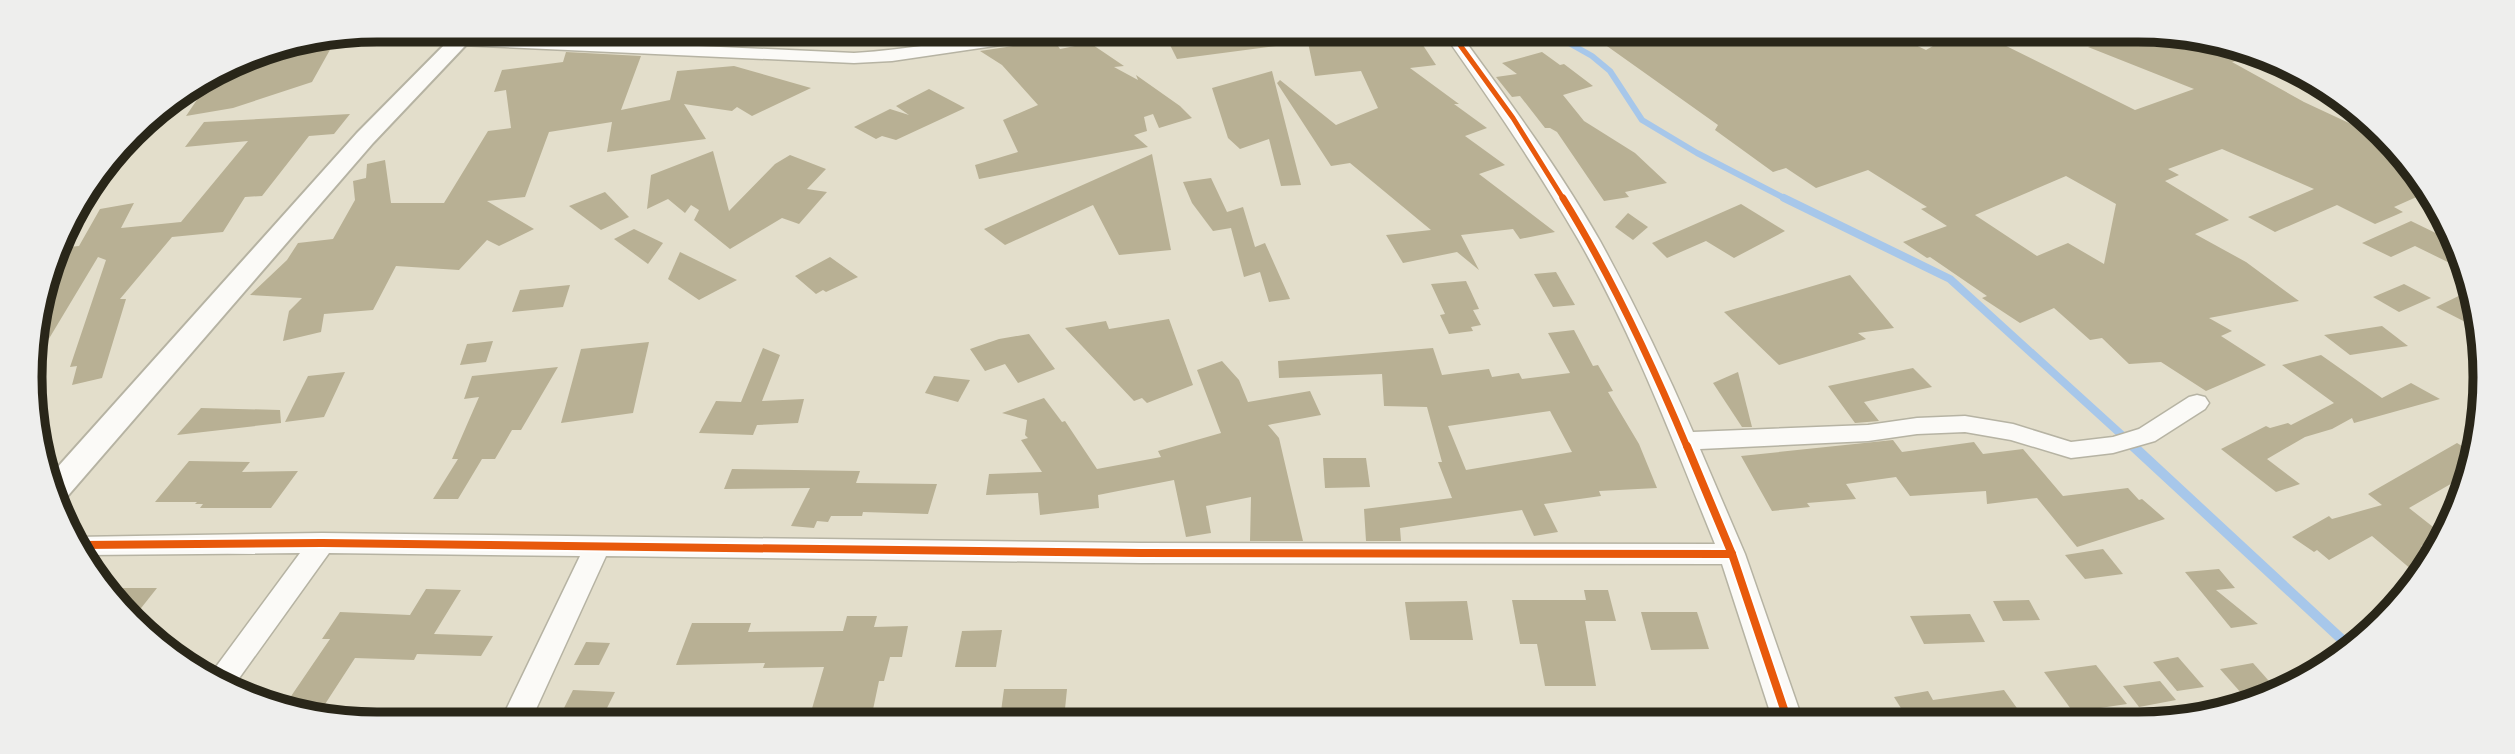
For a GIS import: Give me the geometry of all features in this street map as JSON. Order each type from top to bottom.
[{"type":"street","points":[[60,484],[365,138],[459,42]]},
{"type":"street","points":[[584,42],[854,58],[892,56],[987,42]]},
{"type":"street","points":[[1458,42],[1513,118],[1588,240],[1652,363],[1732,554],[1785,712]]},
{"type":"street","points":[[1684,441],[1868,433],[1917,426],[1965,424],[2013,432],[2071,450],[2113,445],[2147,435],[2197,403]]},
{"type":"street","points":[[88,545],[321,543],[1128,553],[1732,554]]},
{"type":"street","points":[[225,675],[321,543]]},
{"type":"street","points":[[520,712],[597,547]]},
{"type":"building","points":[[716,42],[770,42],[764,46],[726,45]]},
{"type":"building","points":[[1041,42],[1055,42],[1060,49],[1090,43],[1124,66],[1114,67],[1138,80],[1136,75],[1180,106],[1192,118],[1159,128],[1153,114],[1144,117],[1147,131],[1134,135],[1148,147],[979,179],[975,165],[1018,152],[1003,120],[1038,105],[1002,65],[980,51]]},
{"type":"building","points":[[1168,42],[1276,42],[1276,46],[1177,59]]},
{"type":"building","points":[[1308,42],[1421,42],[1436,65],[1410,68],[1487,128],[1465,136],[1505,165],[1479,174],[1555,232],[1520,239],[1513,229],[1461,235],[1479,270],[1457,252],[1403,263],[1386,235],[1431,230],[1350,163],[1331,166],[1277,83],[1280,80],[1336,125],[1378,108],[1361,71],[1315,76]]},
{"type":"building","points":[[1601,42],[1909,42],[1926,50],[1940,42],[1998,42],[2135,110],[2194,89],[2088,47],[2103,42],[2138,42],[2156,47],[2165,43],[2203,48],[2244,59],[2232,62],[2304,102],[2365,130],[2390,156],[2420,196],[2394,207],[2403,212],[2375,224],[2337,205],[2275,232],[2248,217],[2314,189],[2222,149],[2168,169],[2179,175],[2165,181],[2229,220],[2195,234],[2246,262],[2299,301],[2209,318],[2232,331],[2221,336],[2266,365],[2206,391],[2161,362],[2129,364],[2102,338],[2090,340],[2054,308],[2020,323],[1982,298],[1987,296],[1903,242],[1947,226],[1921,209],[1927,207],[1868,170],[1816,188],[1786,168],[1773,172],[1715,130],[1718,125]],"holes":[[[2066,176],[2116,204],[2104,264],[2068,243],[2037,256],[1975,215]]]},
{"type":"building","points":[[331,48],[312,82],[233,108],[186,116],[203,91],[209,87],[249,68],[299,51]]},
{"type":"building","points":[[566,52],[641,56],[621,110],[670,100],[677,71],[734,66],[811,88],[752,116],[737,107],[732,111],[684,104],[706,139],[607,152],[612,122],[549,132],[525,197],[487,201],[534,229],[499,246],[487,240],[459,270],[396,266],[373,310],[324,314],[321,332],[283,341],[289,311],[302,298],[250,295],[287,260],[298,243],[333,239],[355,200],[353,181],[366,178],[367,164],[385,160],[391,203],[444,203],[488,131],[511,128],[506,90],[494,92],[502,70],[563,62]]},
{"type":"building","points":[[1542,52],[1560,65],[1564,64],[1593,86],[1563,95],[1584,121],[1635,153],[1667,183],[1625,192],[1629,197],[1604,201],[1557,132],[1545,128],[1520,96],[1512,97],[1496,77],[1517,74],[1502,63]]},
{"type":"building","points":[[1272,71],[1301,185],[1281,186],[1269,139],[1240,149],[1228,138],[1212,88]]},
{"type":"building","points":[[929,89],[965,108],[896,140],[882,136],[876,139],[854,127],[890,109],[909,115],[896,106]]},
{"type":"building","points":[[350,114],[334,134],[309,136],[262,196],[245,197],[223,232],[172,237],[120,299],[126,299],[102,378],[72,385],[77,366],[70,367],[106,260],[98,257],[44,348],[53,290],[69,247],[79,246],[100,209],[134,203],[121,228],[181,222],[248,141],[185,147],[204,122]]},
{"type":"building","points":[[713,151],[729,211],[775,164],[790,155],[826,169],[807,189],[827,192],[799,224],[782,218],[730,249],[694,220],[699,210],[691,205],[685,213],[668,199],[647,209],[651,175]]},
{"type":"building","points":[[1152,154],[1171,250],[1119,255],[1093,205],[1005,245],[984,229]]},
{"type":"building","points":[[1211,178],[1227,212],[1243,207],[1255,247],[1265,243],[1290,299],[1269,302],[1260,272],[1244,277],[1231,228],[1213,231],[1192,203],[1183,182]]},
{"type":"building","points":[[605,192],[629,217],[601,230],[569,206]]},
{"type":"building","points":[[1741,204],[1785,231],[1734,258],[1706,241],[1667,258],[1652,243]]},
{"type":"building","points":[[1628,213],[1648,227],[1633,240],[1615,227]]},
{"type":"building","points":[[2411,221],[2441,236],[2453,265],[2415,246],[2391,257],[2362,243]]},
{"type":"building","points":[[634,229],[663,243],[648,264],[614,239]]},
{"type":"building","points":[[680,252],[737,280],[699,300],[668,279]]},
{"type":"building","points":[[830,257],[858,277],[816,294],[795,276]]},
{"type":"building","points":[[1556,272],[1575,305],[1553,307],[1534,274]]},
{"type":"building","points":[[1850,275],[1894,328],[1858,333],[1866,339],[1779,365],[1724,312]]},
{"type":"building","points":[[1466,281],[1479,309],[1473,310],[1481,325],[1471,327],[1473,331],[1449,334],[1440,315],[1445,314],[1431,284]]},
{"type":"building","points":[[2404,284],[2431,298],[2399,312],[2373,297]]},
{"type":"building","points":[[570,285],[563,307],[512,312],[520,290]]},
{"type":"building","points":[[2463,294],[2469,324],[2436,307]]},
{"type":"building","points":[[1169,319],[1193,385],[1147,403],[1142,398],[1134,401],[1065,328],[1106,321],[1109,329]]},
{"type":"building","points":[[2382,326],[2408,346],[2350,355],[2324,335]]},
{"type":"building","points":[[1574,330],[1593,366],[1598,365],[1613,391],[1608,392],[1639,444],[1657,488],[1599,491],[1601,496],[1544,504],[1558,532],[1534,536],[1522,510],[1400,528],[1401,541],[1366,541],[1364,509],[1452,498],[1438,462],[1442,462],[1427,407],[1384,406],[1382,374],[1279,378],[1278,361],[1433,348],[1442,375],[1489,369],[1492,377],[1519,373],[1522,379],[1570,373],[1548,333]],"holes":[[[1550,411],[1572,452],[1466,470],[1448,426]]]},
{"type":"building","points":[[1029,334],[1055,369],[1018,383],[1005,364],[985,371],[970,349],[999,339]]},
{"type":"building","points":[[493,341],[486,362],[460,365],[467,344]]},
{"type":"building","points":[[649,342],[633,413],[561,423],[581,349]]},
{"type":"building","points":[[763,348],[780,355],[762,401],[804,399],[798,423],[757,425],[753,435],[699,433],[716,401],[741,402]]},
{"type":"building","points":[[2321,355],[2382,398],[2411,383],[2440,399],[2354,423],[2352,418],[2332,429],[2305,437],[2267,459],[2300,484],[2276,492],[2221,449],[2266,426],[2270,428],[2288,423],[2291,425],[2334,403],[2282,365]]},
{"type":"building","points":[[1222,361],[1239,380],[1248,402],[1310,391],[1321,415],[1268,425],[1279,438],[1303,541],[1250,541],[1251,497],[1206,506],[1211,533],[1186,537],[1174,480],[1098,495],[1099,508],[1040,515],[1038,493],[986,495],[989,474],[1042,472],[1021,440],[1028,438],[1025,435],[1027,420],[1002,413],[1044,398],[1062,422],[1065,421],[1097,469],[1161,457],[1158,451],[1221,433],[1197,370]]},
{"type":"building","points":[[558,367],[521,430],[512,430],[495,459],[482,459],[458,499],[433,499],[458,459],[452,459],[479,397],[464,399],[472,376]]},
{"type":"building","points":[[1913,368],[1932,387],[1864,402],[1879,421],[1855,423],[1828,386]]},
{"type":"building","points":[[345,372],[324,417],[285,422],[308,376]]},
{"type":"building","points":[[1738,372],[1752,427],[1742,427],[1713,383]]},
{"type":"building","points":[[934,376],[970,380],[958,402],[925,393]]},
{"type":"building","points":[[201,408],[280,410],[281,423],[177,435]]},
{"type":"building","points":[[1893,440],[1902,452],[1974,442],[1983,454],[2023,449],[2063,496],[2128,488],[2139,500],[2142,499],[2165,519],[2077,547],[2037,498],[1987,504],[1986,491],[1910,496],[1896,477],[1846,484],[1856,499],[1807,503],[1810,507],[1772,511],[1741,456]]},
{"type":"building","points":[[2457,443],[2466,448],[2456,481],[2409,508],[2436,529],[2430,541],[2421,546],[2425,549],[2412,570],[2372,536],[2329,560],[2317,550],[2314,552],[2292,537],[2329,516],[2332,519],[2382,505],[2368,494]]},
{"type":"building","points":[[1323,458],[1366,458],[1370,487],[1325,488]]},
{"type":"building","points":[[189,461],[250,462],[242,472],[298,471],[271,508],[200,508],[203,504],[195,504],[197,502],[155,502]]},
{"type":"building","points":[[732,469],[860,471],[856,483],[937,484],[928,514],[863,512],[862,516],[831,516],[828,522],[817,521],[814,528],[791,526],[810,488],[724,489]]},
{"type":"building","points":[[2103,549],[2123,574],[2085,579],[2065,555]]},
{"type":"building","points":[[2219,569],[2235,588],[2216,590],[2258,624],[2231,628],[2185,572]]},
{"type":"building","points":[[117,588],[157,588],[138,612]]},
{"type":"building","points":[[426,589],[461,590],[434,634],[493,636],[481,656],[417,654],[414,660],[355,658],[323,708],[288,700],[330,639],[322,639],[340,612],[410,615]]},
{"type":"building","points":[[1584,590],[1608,590],[1616,621],[1585,621],[1596,686],[1545,686],[1537,644],[1520,644],[1512,600],[1586,600]]},
{"type":"building","points":[[2029,600],[2040,620],[2003,621],[1993,601]]},
{"type":"building","points":[[1467,601],[1473,640],[1410,640],[1405,602]]},
{"type":"building","points":[[1641,612],[1697,612],[1709,649],[1651,650]]},
{"type":"building","points":[[1970,614],[1985,642],[1924,644],[1910,616]]},
{"type":"building","points":[[847,616],[877,616],[874,627],[908,626],[902,657],[890,657],[884,681],[879,681],[872,712],[811,712],[824,667],[763,668],[765,663],[676,665],[692,623],[751,623],[748,632],[843,631]]},
{"type":"building","points":[[1002,630],[996,667],[955,667],[962,631]]},
{"type":"building","points":[[586,642],[610,643],[599,665],[574,665]]},
{"type":"building","points":[[2178,657],[2204,687],[2177,691],[2153,662]]},
{"type":"building","points":[[2253,663],[2271,684],[2242,694],[2220,669]]},
{"type":"building","points":[[2096,665],[2127,704],[2073,712],[2044,672]]},
{"type":"building","points":[[2160,681],[2176,700],[2139,707],[2123,686]]},
{"type":"building","points":[[1004,689],[1067,689],[1065,712],[1001,712]]},
{"type":"building","points":[[573,690],[615,692],[605,712],[562,712]]},
{"type":"building","points":[[2004,690],[2020,712],[1903,712],[1894,697],[1928,691],[1933,700]]},
{"type":"waterway","points":[[1567,42],[1592,56],[1610,71],[1642,120],[1697,153],[1786,199]]},
{"type":"waterway","points":[[1786,199],[1950,279],[2135,447]]},
{"type":"waterway","points":[[2133,446],[2344,641]]},
{"type":"cycle path","points":[[1458,42],[1513,118],[1589,240],[1652,363],[1732,554],[1785,712]]},
{"type":"cycle path","points":[[88,545],[322,543],[1141,553],[1732,554]]}]
